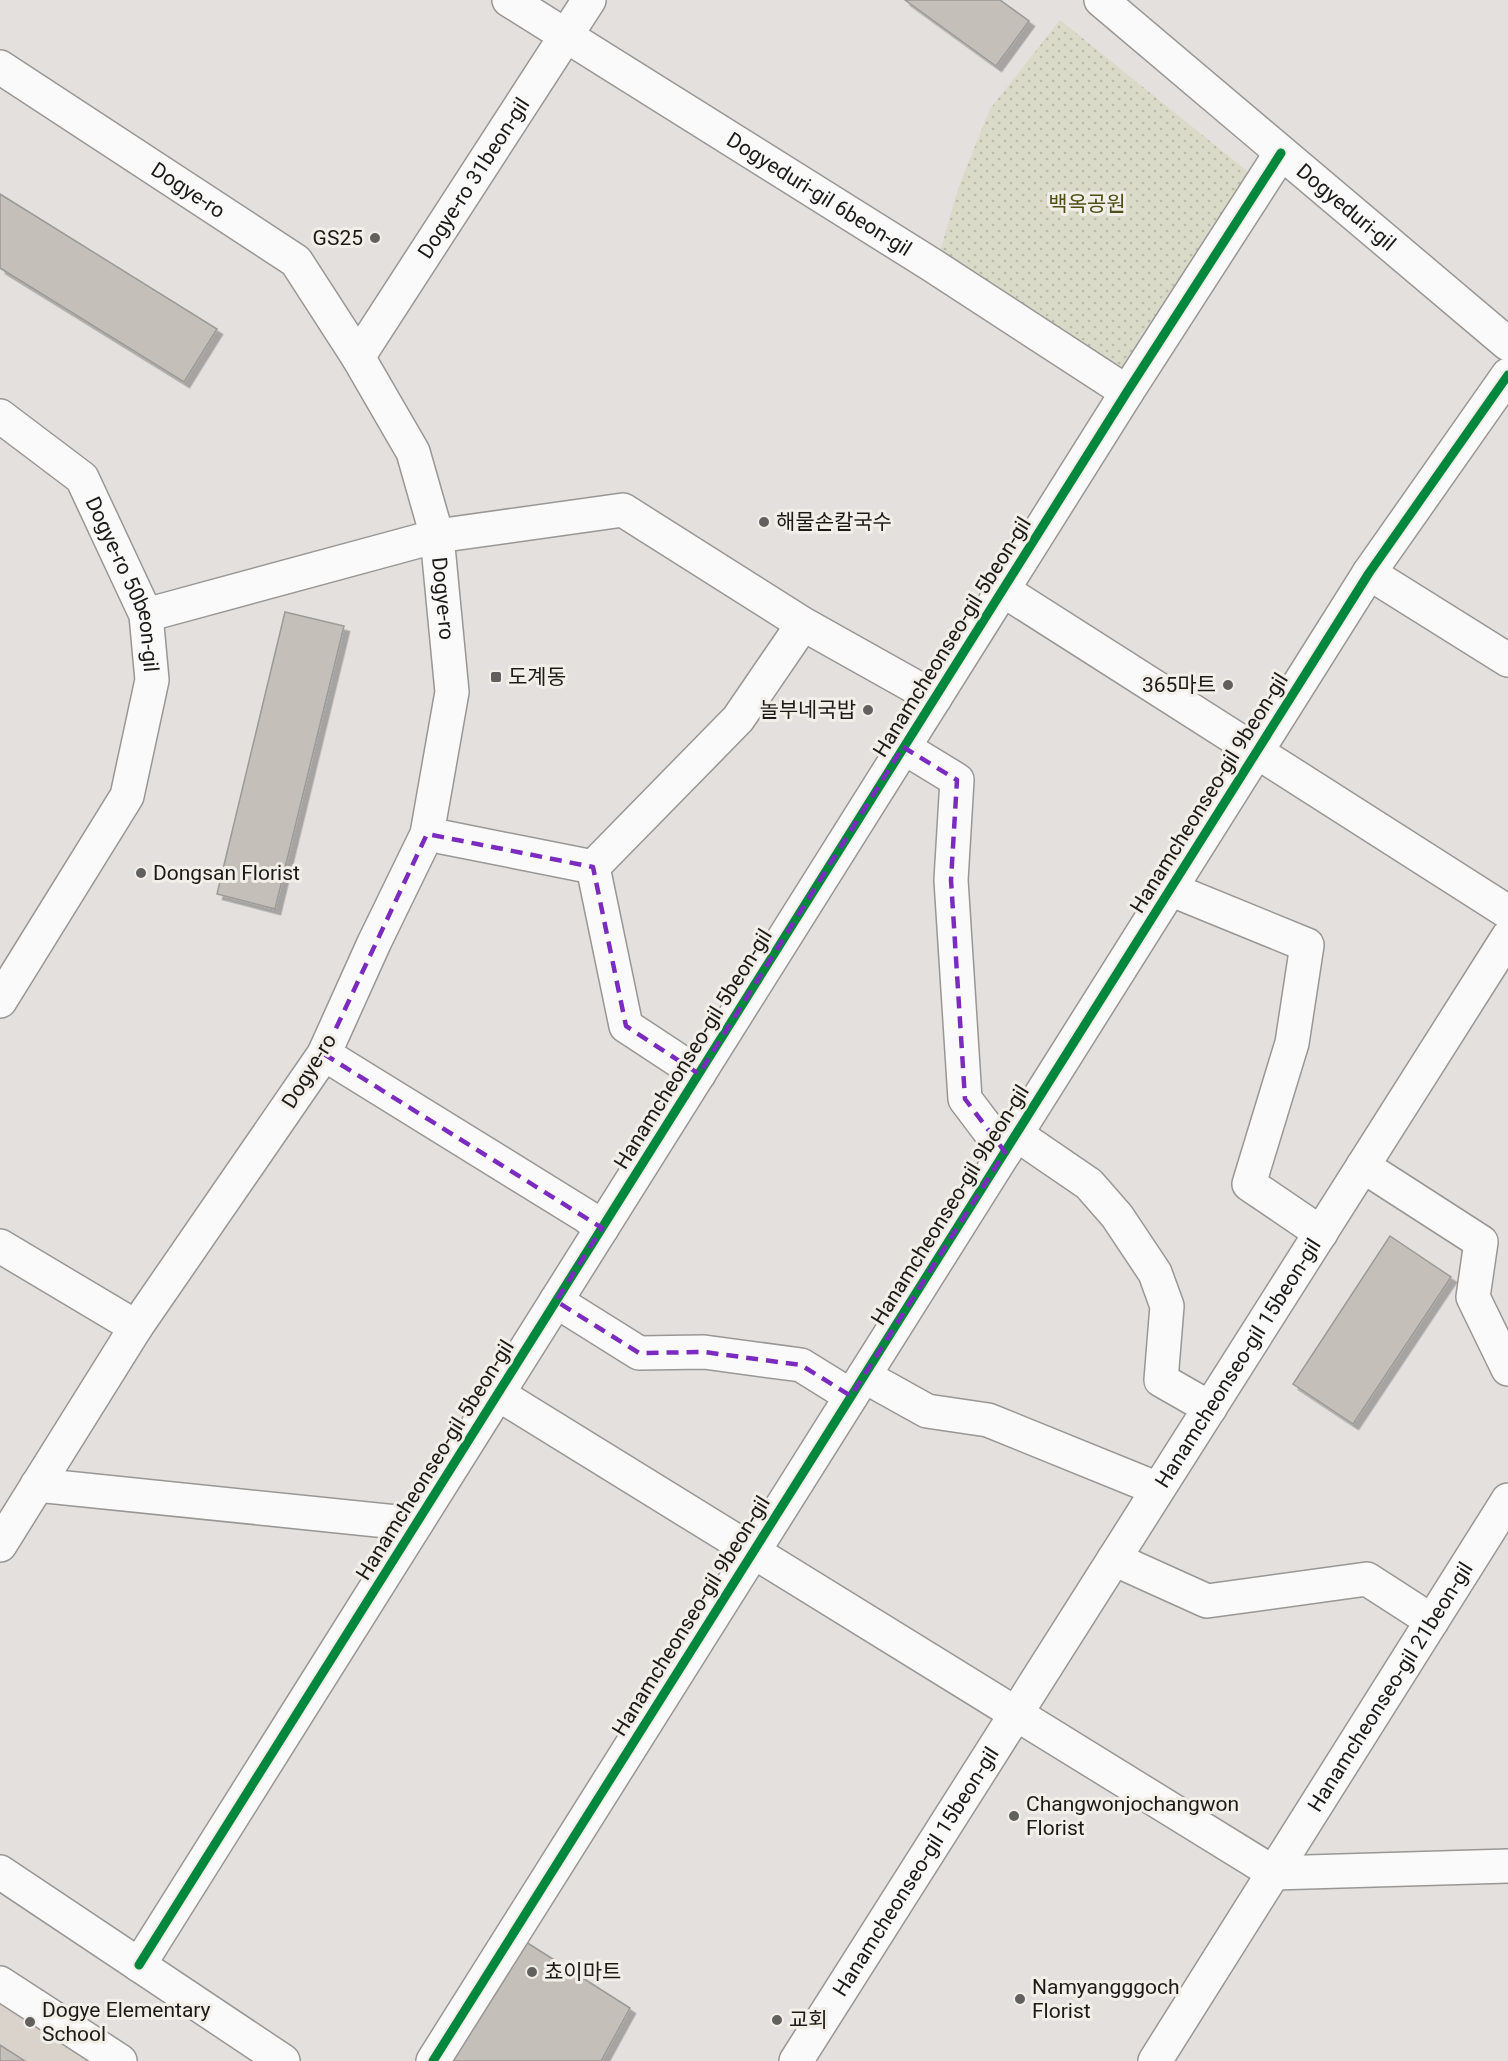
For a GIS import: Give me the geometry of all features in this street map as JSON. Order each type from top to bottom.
[{"type":"street","name":"Dogyeduri-gil 6beon-gil","points":[[509,0],[932,265],[1127,392]]},
{"type":"street","name":"Dogye-ro 31beon-gil","points":[[358,357],[589,0]]},
{"type":"street","name":"Dogyeduri-gil","points":[[1101,0],[1508,344]]},
{"type":"street","name":"Dogye-ro","points":[[0,67],[296,261],[358,357],[414,452],[437,536],[452,692],[427,834],[324,1054],[136,1327],[0,1545]]},
{"type":"street","name":"Hanamcheonseo-gil 5beon-gil","points":[[139,1965],[903,747],[1281,153]]},
{"type":"street","name":"Hanamcheonseo-gil 9beon-gil","points":[[433,2061],[1369,573],[1508,375]]},
{"type":"street","name":"Dogye-ro 50beon-gil","points":[[0,1001],[127,796],[153,680],[146,615],[82,478],[2,422]]},
{"type":"street","name":"Dogye-ro","points":[[437,536],[622,510],[803,624],[935,698]]},
{"type":"street","points":[[146,615],[437,536]]},
{"type":"street","points":[[1369,573],[1508,660]]},
{"type":"street","points":[[1003,590],[1508,912]]},
{"type":"street","points":[[427,834],[593,867],[738,719],[803,624]]},
{"type":"street","name":"Hanamcheonseo-gil 5beon-gil","points":[[903,747],[957,780],[951,880],[965,1099],[1010,1143]]},
{"type":"street","name":"Hanamcheonseo-gil 5beon-gil","points":[[593,867],[626,1026],[699,1074]]},
{"type":"street","name":"Hanamcheonseo-gil 9beon-gil","points":[[1170,889],[1306,945],[1292,1043],[1249,1184],[1321,1233]]},
{"type":"street","name":"Hanamcheonseo-gil 15beon-gil","points":[[796,2061],[1508,937]]},
{"type":"street","points":[[324,1054],[602,1228]]},
{"type":"street","name":"Hanamcheonseo-gil 9beon-gil","points":[[1010,1143],[1089,1184],[1118,1216],[1155,1273],[1167,1306],[1161,1380],[1210,1408]]},
{"type":"street","points":[[1363,1166],[1481,1242],[1473,1297],[1508,1369]]},
{"type":"street","points":[[0,1246],[136,1327]]},
{"type":"street","points":[[556,1301],[639,1353],[704,1352],[801,1365],[927,1411],[988,1420],[1158,1489]]},
{"type":"street","name":"Hanamcheonseo-gil 5beon-gil","points":[[498,1394],[753,1552]]},
{"type":"street","name":"Hanamcheonseo-gil 5beon-gil","points":[[37,1485],[416,1524]]},
{"type":"street","name":"Hanamcheonseo-gil 21beon-gil","points":[[1155,2061],[1508,1500]]},
{"type":"street","name":"Hanamcheonseo-gil 9beon-gil","points":[[753,1552],[1016,1714]]},
{"type":"street","points":[[1114,1559],[1207,1601],[1367,1579],[1432,1621]]},
{"type":"street","points":[[1016,1714],[1274,1873],[1508,1866]]},
{"type":"street","points":[[0,1872],[283,2061]]},
{"type":"street","points":[[0,1983],[120,2061]]},
{"type":"highlighted area","points":[[903,747],[957,780],[951,880],[965,1099],[1005,1152],[851,1396],[801,1365],[704,1352],[639,1353],[556,1301],[602,1228],[324,1054],[427,834],[593,867],[626,1026],[699,1074]]},
{"type":"shaded area","name":"Dogye Elementary School","points":[[0,1983],[120,2061],[0,2061]]},
{"type":"green space","name":"백옥공원","points":[[1060,20],[1258,180],[1119,376],[937,262],[959,186],[990,109]]},
{"type":"building","points":[[905,0],[1000,0],[1029,21],[996,66]]},
{"type":"building","points":[[0,194],[217,329],[184,382],[0,268]]},
{"type":"building","points":[[285,612],[344,626],[275,909],[217,894]]},
{"type":"building","points":[[1390,1236],[1451,1277],[1353,1424],[1293,1384]]},
{"type":"building","name":"쵸이마트","points":[[515,1935],[630,2008],[601,2061],[436,2061]]},
{"type":"building","points":[[0,2045],[25,2061],[0,2061]]},
{"type":"cycle path","points":[[139,1965],[1127,392],[1281,153]]},
{"type":"cycle path","points":[[433,2061],[1369,573],[1508,375]]},
{"type":"place","name":"GS25","points":[[375,238]]},
{"type":"place","name":"해물손칼국수","points":[[764,522]]},
{"type":"place","name":"도계동","points":[[496,677]]},
{"type":"place","name":"365마트","points":[[1228,685]]},
{"type":"place","name":"놀부네국밥","points":[[868,710]]},
{"type":"place","name":"Dongsan Florist","points":[[141,873]]},
{"type":"place","name":"Changwonjochangwon Florist","points":[[1014,1816]]},
{"type":"place","name":"쵸이마트","points":[[532,1972]]},
{"type":"place","name":"Namyangggoch Florist","points":[[1020,1999]]},
{"type":"place","name":"교회","points":[[777,2020]]},
{"type":"place","name":"Dogye Elementary School","points":[[30,2022]]}]
